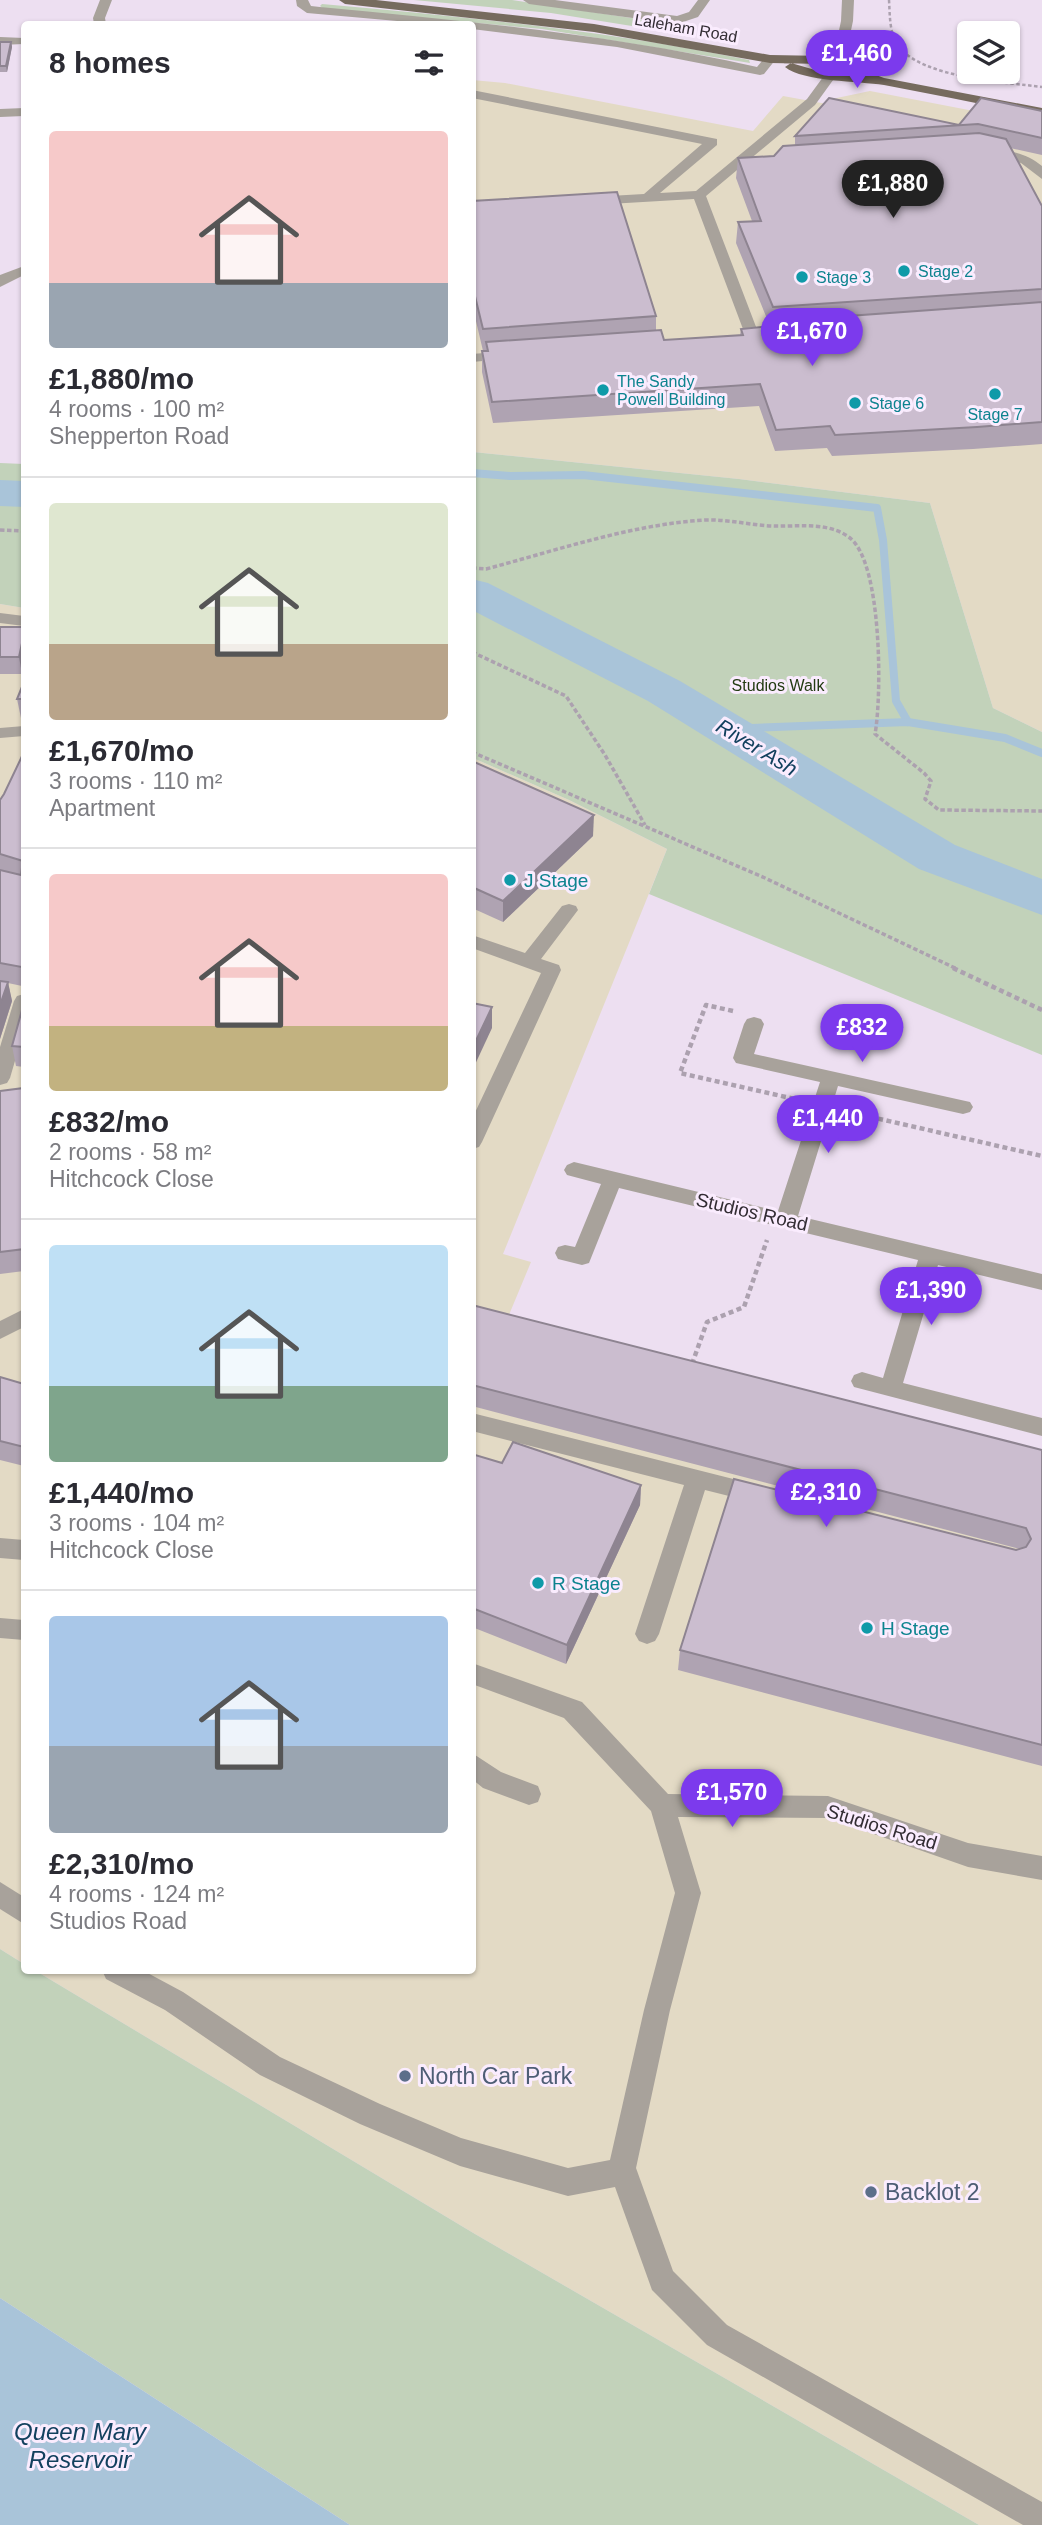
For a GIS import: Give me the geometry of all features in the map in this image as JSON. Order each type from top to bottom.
[{"type":"main road","name":"Laleham Road","points":[[345,0],[594,28],[770,59],[778,64],[837,71],[1042,112]]},
{"type":"street","points":[[100,21],[106,0]]},
{"type":"street","points":[[302,0],[301,4],[307,9],[427,21]]},
{"type":"street","name":"Laleham Road","points":[[529,0],[662,20],[685,19],[701,9],[704,0]]},
{"type":"street","points":[[579,202],[699,195],[811,102],[837,71],[847,21],[848,0]]},
{"type":"street","name":"Laleham Road","points":[[476,26],[664,51],[760,71],[770,59]]},
{"type":"street","points":[[0,41],[21,41]]},
{"type":"street","points":[[814,96],[813,67],[827,51],[841,41]]},
{"type":"street","points":[[476,95],[712,142],[647,198]]},
{"type":"street","points":[[0,113],[21,113]]},
{"type":"street","points":[[976,148],[1024,159],[1036,164],[1042,175]]},
{"type":"street","points":[[740,162],[767,160]]},
{"type":"street","points":[[699,195],[746,337],[780,335]]},
{"type":"street","points":[[0,283],[4,278],[21,271]]},
{"type":"street","points":[[476,358],[526,354]]},
{"type":"street","points":[[0,618],[21,621]]},
{"type":"street","points":[[0,733],[21,731]]},
{"type":"street","points":[[528,962],[569,910]]},
{"type":"street","points":[[476,943],[552,970],[476,1133]]},
{"type":"street","points":[[0,1078],[20,995]]},
{"type":"street","points":[[754,1024],[743,1058],[963,1107]]},
{"type":"street","points":[[780,1219],[831,1078]]},
{"type":"street","name":"Studios Road","points":[[574,1170],[1042,1282]]},
{"type":"street","points":[[565,1253],[582,1257],[613,1179]]},
{"type":"street","points":[[891,1387],[930,1255]]},
{"type":"street","points":[[862,1381],[1042,1427]]},
{"type":"street","points":[[476,1423],[775,1499]]},
{"type":"street","points":[[647,1634],[697,1479]]},
{"type":"street","points":[[0,1548],[21,1550]]},
{"type":"street","points":[[0,1628],[21,1630]]},
{"type":"street","points":[[476,1674],[573,1710],[662,1805],[688,1893],[657,2010],[622,2168],[662,2280],[717,2335],[1042,2519]]},
{"type":"street","points":[[476,1767],[492,1780],[529,1794]]},
{"type":"street","name":"Studios Road","points":[[662,1805],[828,1807],[968,1855],[1042,1868]]},
{"type":"street","points":[[0,1894],[21,1910]]},
{"type":"street","points":[[123,1974],[174,2001],[270,2066],[370,2114],[487,2161],[568,2182],[624,2171]]},
{"type":"path","points":[[888,0],[891,30],[900,48],[912,59],[936,68],[1042,87]]},
{"type":"path","points":[[476,568],[486,569],[634,531],[702,520],[740,520],[763,526],[790,524],[832,529],[852,539],[864,560],[873,591],[880,712],[875,734],[884,745],[921,767],[931,781],[925,800],[939,810],[1042,811]]},
{"type":"path","points":[[0,530],[21,531]]},
{"type":"path","points":[[476,654],[566,696],[605,755],[646,827]]},
{"type":"path","points":[[476,754],[765,878],[1042,1010]]},
{"type":"path","points":[[690,1368],[707,1322],[744,1307],[780,1219]]},
{"type":"shaded area","points":[[476,80],[505,83],[753,131],[783,96],[827,104],[832,99],[870,91],[1042,124],[1042,732],[993,708],[930,503],[739,479],[476,452]]},
{"type":"shaded area","points":[[0,604],[21,608],[21,1962],[0,1949]]},
{"type":"shaded area","points":[[476,759],[569,800],[667,849],[503,1254],[531,1262],[504,1327],[1042,1461],[1042,2525],[979,2525],[475,2234],[41,1974],[476,1974]]},
{"type":"green space","points":[[414,0],[512,0],[678,25],[683,28],[678,32],[669,32],[551,13]]},
{"type":"green space","points":[[322,4],[483,20],[590,33],[696,50],[749,60],[750,63],[542,29],[324,9],[320,6]]},
{"type":"green space","name":"Studios Walk","points":[[476,452],[739,479],[930,503],[993,708],[1042,732],[1042,1055],[649,894],[667,849],[569,800],[476,759]]},
{"type":"green space","points":[[0,463],[21,464],[21,608],[0,604]]},
{"type":"green space","points":[[0,1949],[21,1962],[21,1974],[41,1974],[475,2234],[979,2525],[350,2525],[0,2298]]},
{"type":"water","name":"Queen Mary Reservoir","points":[[0,2298],[350,2525],[0,2525]]},
{"type":"building","points":[[0,42],[11,42],[6,66],[0,66]]},
{"type":"building","points":[[829,98],[959,125],[981,98],[1042,111],[1042,138],[978,124],[795,136]]},
{"type":"building","points":[[979,133],[1006,139],[1042,206],[1042,289],[773,307],[738,222],[761,221],[738,158],[774,156],[783,146]]},
{"type":"building","points":[[617,192],[656,316],[483,329],[476,300],[476,201]]},
{"type":"building","points":[[1042,302],[1042,422],[835,435],[830,426],[776,430],[760,384],[492,402],[482,351],[488,351],[486,342],[661,330],[664,340],[743,335],[741,329],[780,325],[779,321]]},
{"type":"building","points":[[0,627],[21,627],[19,657],[0,657]]},
{"type":"building","points":[[21,758],[21,860],[0,854],[0,800]]},
{"type":"building","points":[[476,763],[594,815],[503,901],[476,889]]},
{"type":"building","points":[[0,870],[21,875],[21,967],[0,963]]},
{"type":"building","points":[[0,981],[8,982],[0,1005]]},
{"type":"building","points":[[476,1004],[492,1007],[476,1041]]},
{"type":"building","points":[[21,1014],[21,1047],[12,1046]]},
{"type":"building","points":[[21,1088],[21,1249],[0,1252],[0,1091]]},
{"type":"building","points":[[476,1306],[1042,1450],[1042,1745],[680,1650],[734,1479],[1016,1550],[1026,1547],[1031,1539],[1026,1528],[476,1386]]},
{"type":"building","points":[[0,1377],[21,1383],[21,1446],[0,1441]]},
{"type":"building","name":"R Stage","points":[[513,1442],[641,1485],[567,1645],[476,1610],[476,1455],[502,1463]]},
{"type":"waterway","points":[[476,473],[510,476],[583,475],[877,508],[883,540],[896,701],[908,722]]},
{"type":"waterway","name":"River Ash","points":[[0,493],[21,494]]},
{"type":"waterway","name":"River Ash","points":[[476,594],[664,691],[937,857],[1042,898]]},
{"type":"waterway","points":[[726,729],[908,722]]},
{"type":"waterway","points":[[908,722],[1005,738],[1042,753]]},
{"type":"place","name":"Stage 2","points":[[904,271]]},
{"type":"place","name":"Stage 3","points":[[802,277]]},
{"type":"place","name":"The Sandy Powell Building","points":[[603,390]]},
{"type":"place","name":"Stage 7","points":[[995,394]]},
{"type":"place","name":"Stage 6","points":[[855,403]]},
{"type":"place","name":"J Stage","points":[[510,880]]},
{"type":"place","name":"R Stage","points":[[538,1583]]},
{"type":"place","name":"H Stage","points":[[867,1628]]},
{"type":"place","name":"North Car Park","points":[[405,2076]]},
{"type":"place","name":"Backlot 2","points":[[871,2192]]}]
